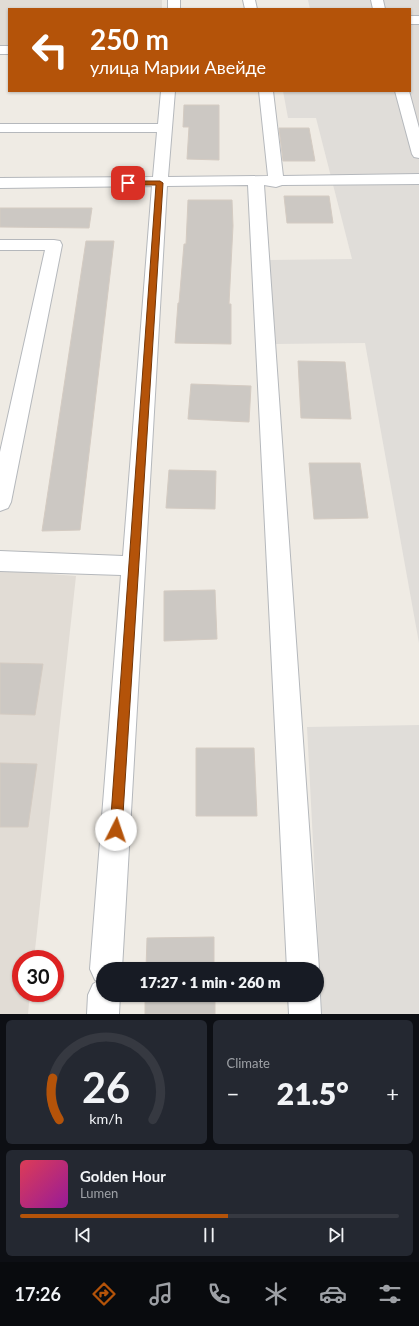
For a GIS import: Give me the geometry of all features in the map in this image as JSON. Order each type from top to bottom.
[{"type":"street","points":[[106,962],[160,183],[168,92]]},
{"type":"street","points":[[266,92],[266,182],[303,962]]},
{"type":"street","points":[[402,92],[419,154]]},
{"type":"street","points":[[0,128],[164,128]]},
{"type":"street","points":[[0,183],[266,182],[419,179]]},
{"type":"street","points":[[0,245],[54,244],[0,502]]},
{"type":"street","points":[[0,560],[134,566]]},
{"type":"street","points":[[103,1014],[104,1002]]},
{"type":"street","points":[[304,1002],[305,1014]]},
{"type":"shaded area","points":[[0,0],[162,0],[162,8],[8,8],[8,47],[0,47]]},
{"type":"shaded area","points":[[308,0],[419,0],[419,643],[365,343],[276,344],[269,260],[352,259],[316,118],[288,118],[283,92],[411,92],[411,8],[310,8]]},
{"type":"shaded area","points":[[0,570],[76,576],[35,950],[12,950],[12,1002],[29,1002],[28,1014],[0,1014]]},
{"type":"shaded area","points":[[419,725],[419,1014],[322,1014],[321,1002],[324,1002],[324,962],[319,962],[307,727]]},
{"type":"building","points":[[184,105],[219,105],[219,160],[187,159],[189,127],[183,127]]},
{"type":"building","points":[[279,128],[309,128],[315,161],[283,161]]},
{"type":"building","points":[[284,196],[329,196],[333,223],[287,223]]},
{"type":"building","points":[[188,200],[232,200],[233,226],[229,304],[231,304],[231,344],[175,343],[184,244],[186,244]]},
{"type":"building","points":[[0,208],[92,208],[89,228],[0,227]]},
{"type":"building","points":[[86,241],[114,241],[80,530],[42,531]]},
{"type":"building","points":[[298,361],[345,362],[351,419],[301,418]]},
{"type":"building","points":[[191,384],[251,386],[249,422],[188,419]]},
{"type":"building","points":[[309,463],[360,463],[368,518],[314,519]]},
{"type":"building","points":[[169,470],[216,471],[215,509],[166,508]]},
{"type":"building","points":[[215,590],[217,639],[164,641],[164,591]]},
{"type":"building","points":[[0,663],[43,664],[35,715],[0,714]]},
{"type":"building","points":[[196,748],[254,748],[257,816],[196,816]]},
{"type":"building","points":[[0,763],[37,764],[28,827],[0,827]]},
{"type":"building","points":[[214,937],[214,962],[146,962],[147,938]]},
{"type":"building","points":[[145,1002],[215,1002],[215,1014],[145,1014]]},
{"type":"route","points":[[116,830],[160,183],[128,183]]}]
